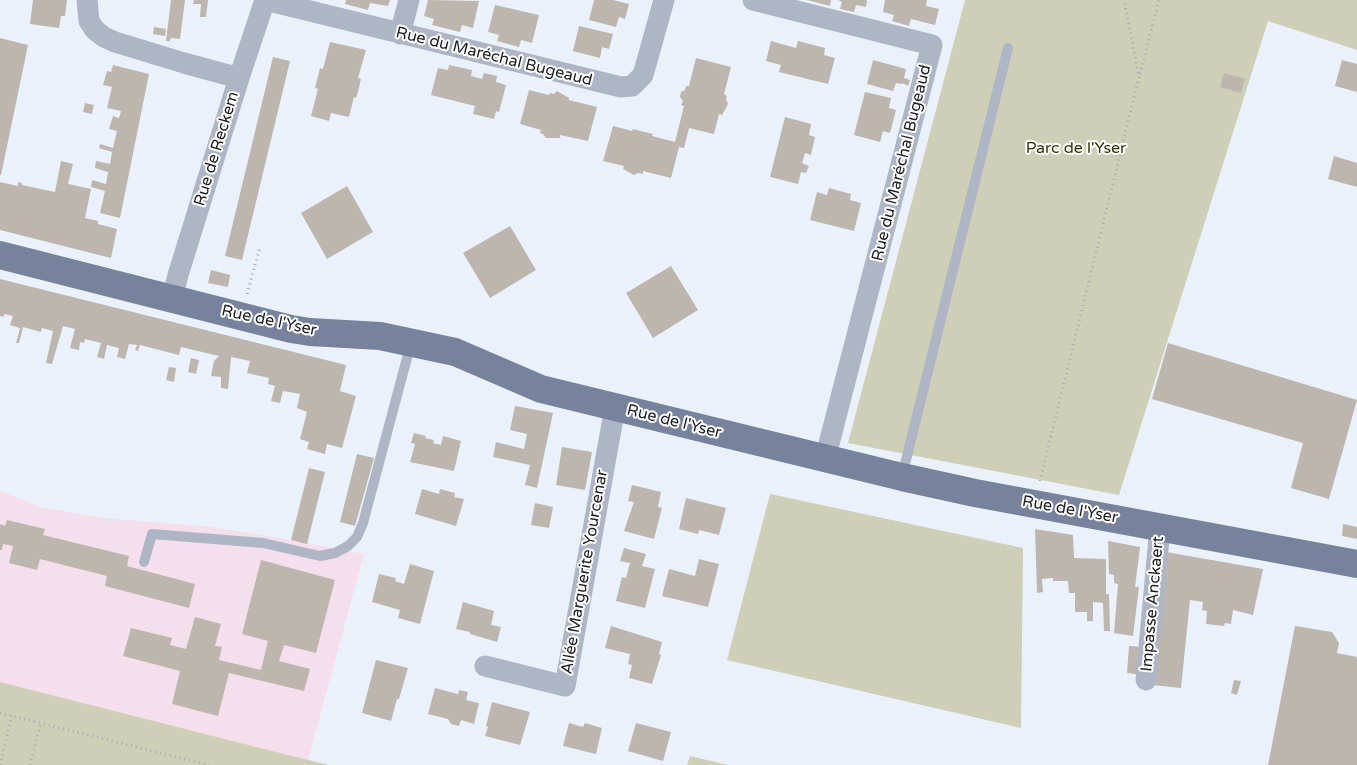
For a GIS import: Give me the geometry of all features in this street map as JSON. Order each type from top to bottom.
[{"type":"main road","name":"Rue de l'Yser","points":[[0,254],[291,328],[310,332],[380,336],[460,354],[541,389],[902,477],[1034,504],[1357,564]]},
{"type":"street","points":[[87,0],[89,21],[95,30],[104,37],[184,64],[239,78]]},
{"type":"street","name":"Rue de Reckem","points":[[172,299],[178,274],[265,0]]},
{"type":"street","name":"Rue du Maréchal Bugeaud","points":[[265,0],[614,86],[627,87],[636,83],[643,75],[664,0]]},
{"type":"street","points":[[400,34],[409,0]]},
{"type":"street","name":"Rue du Maréchal Bugeaud","points":[[753,0],[932,45],[825,459]]},
{"type":"street","name":"Allée Marguerite Yourcenar","points":[[485,666],[565,686],[615,407]]},
{"type":"street","name":"Impasse Anckaert","points":[[1146,680],[1160,527]]},
{"type":"lane","points":[[902,477],[1008,48]]},
{"type":"lane","points":[[144,562],[152,534],[264,543],[320,556],[348,546],[357,537],[362,523],[411,342]]},
{"type":"path","points":[[1124,0],[1139,77]]},
{"type":"path","points":[[1034,504],[1159,0]]},
{"type":"path","points":[[240,316],[260,247]]},
{"type":"path","points":[[0,713],[209,765]]},
{"type":"path","points":[[0,765],[12,716]]},
{"type":"path","points":[[30,765],[41,723]]},
{"type":"shaded area","points":[[0,491],[41,507],[104,518],[211,527],[364,554],[308,760],[0,682]]},
{"type":"green space","name":"Parc de l'Yser","points":[[965,0],[1357,0],[1357,50],[1268,21],[1119,495],[848,443]]},
{"type":"green space","points":[[770,494],[1023,548],[1021,728],[727,660]]},
{"type":"green space","points":[[0,682],[308,760],[329,765],[0,765]]},
{"type":"green space","points":[[690,756],[728,765],[687,765]]},
{"type":"building","points":[[33,0],[67,0],[65,16],[61,16],[59,28],[30,24]]},
{"type":"building","points":[[171,0],[185,0],[180,39],[171,38],[170,41],[166,41]]},
{"type":"building","points":[[194,0],[208,0],[206,17],[200,17],[201,4],[193,4]]},
{"type":"building","points":[[346,0],[390,0],[388,6],[370,3],[368,10],[345,4]]},
{"type":"building","points":[[428,0],[479,1],[473,28],[462,25],[460,32],[432,25],[434,19],[424,16]]},
{"type":"building","points":[[594,0],[613,0],[629,4],[625,19],[619,17],[616,27],[589,20]]},
{"type":"building","points":[[807,0],[831,0],[830,6]]},
{"type":"building","points":[[838,0],[867,0],[866,7],[856,5],[854,12],[840,9],[842,2]]},
{"type":"building","points":[[885,0],[927,0],[926,6],[939,9],[935,25],[911,19],[909,26],[892,21],[894,15],[883,12]]},
{"type":"building","points":[[495,5],[539,15],[532,43],[521,40],[519,47],[497,41],[499,35],[488,32]]},
{"type":"building","points":[[579,26],[613,34],[609,49],[602,47],[600,58],[573,51]]},
{"type":"building","points":[[154,27],[166,29],[165,36],[153,34]]},
{"type":"building","points":[[0,38],[28,45],[1,175],[0,175]]},
{"type":"building","points":[[771,41],[796,48],[798,41],[825,48],[824,55],[835,58],[828,84],[779,72],[781,65],[766,61]]},
{"type":"building","points":[[330,42],[366,50],[358,78],[361,79],[358,92],[356,98],[354,97],[349,117],[331,113],[329,121],[311,116],[318,89],[315,88],[320,68],[323,69]]},
{"type":"building","points":[[273,57],[290,61],[242,260],[225,256]]},
{"type":"building","points":[[696,58],[731,67],[724,94],[727,96],[728,104],[722,115],[719,114],[714,134],[689,128],[684,148],[679,147],[671,178],[643,171],[643,174],[638,173],[634,175],[623,169],[624,166],[603,161],[613,126],[653,134],[652,136],[675,142],[684,106],[681,105],[683,101],[680,97],[681,92],[685,90],[686,86],[689,86]]},
{"type":"building","points":[[873,60],[906,69],[904,78],[910,80],[908,86],[903,83],[896,83],[893,91],[867,84]]},
{"type":"building","points":[[1342,60],[1357,64],[1357,92],[1335,86]]},
{"type":"building","points":[[113,65],[149,74],[120,218],[100,213],[105,191],[91,187],[92,180],[106,184],[108,172],[95,168],[96,161],[110,164],[112,152],[99,148],[100,144],[113,148],[117,131],[109,129],[113,116],[119,118],[121,111],[107,108],[112,87],[103,85],[107,71],[111,72]]},
{"type":"building","points":[[449,65],[472,70],[471,76],[482,79],[484,73],[497,76],[496,82],[506,85],[499,112],[496,111],[494,119],[473,114],[475,106],[431,95],[438,68],[448,70]]},
{"type":"building","points":[[1224,73],[1245,79],[1241,93],[1220,87]]},
{"type":"building","points":[[529,90],[549,95],[557,91],[569,98],[569,100],[597,107],[588,141],[560,135],[560,138],[546,138],[540,133],[541,130],[520,124]]},
{"type":"building","points":[[865,92],[891,98],[889,108],[896,110],[890,133],[883,131],[880,142],[854,135]]},
{"type":"building","points":[[85,103],[94,105],[92,114],[83,112]]},
{"type":"building","points":[[785,117],[811,124],[809,135],[815,137],[811,155],[805,153],[802,163],[809,166],[806,173],[801,172],[798,184],[770,177]]},
{"type":"building","points":[[1334,156],[1357,163],[1357,187],[1328,179]]},
{"type":"building","points":[[61,161],[73,164],[68,184],[91,189],[85,218],[117,229],[111,258],[0,230],[0,182],[18,186],[18,182],[22,183],[22,185],[55,192]]},
{"type":"building","points":[[347,186],[373,232],[327,259],[301,213]]},
{"type":"building","points":[[829,188],[851,194],[850,200],[861,203],[854,231],[810,220],[817,192],[827,195]]},
{"type":"building","points":[[510,226],[536,270],[490,298],[463,253]]},
{"type":"building","points":[[671,266],[698,310],[653,338],[626,293]]},
{"type":"building","points":[[211,270],[230,275],[228,287],[208,283]]},
{"type":"building","points":[[0,279],[346,365],[340,391],[356,396],[342,448],[327,444],[325,454],[307,449],[309,442],[300,439],[307,412],[297,408],[300,394],[283,391],[280,403],[271,401],[275,386],[268,384],[269,378],[247,373],[250,361],[231,357],[228,389],[221,388],[221,377],[211,376],[214,361],[219,356],[181,347],[179,355],[140,345],[138,351],[135,350],[137,345],[129,344],[125,359],[117,357],[119,348],[107,345],[104,359],[97,357],[101,343],[85,339],[84,343],[80,342],[79,350],[70,348],[75,329],[63,326],[52,364],[46,363],[53,331],[42,328],[41,332],[23,327],[19,343],[16,343],[20,328],[10,325],[13,316],[4,314],[4,317],[0,316]]},
{"type":"building","points":[[1168,343],[1357,400],[1329,499],[1291,488],[1303,443],[1152,399]]},
{"type":"building","points":[[191,358],[199,360],[196,374],[188,372]]},
{"type":"building","points":[[169,367],[176,368],[174,382],[166,380]]},
{"type":"building","points":[[515,406],[553,413],[537,488],[525,485],[530,465],[493,457],[496,442],[524,449],[527,434],[510,430]]},
{"type":"building","points":[[414,433],[426,436],[425,438],[434,440],[433,443],[441,445],[443,436],[461,441],[454,471],[410,462],[415,444],[411,443]]},
{"type":"building","points":[[562,447],[592,452],[585,490],[556,485]]},
{"type":"building","points":[[357,454],[374,458],[355,526],[340,522]]},
{"type":"building","points":[[309,468],[325,472],[307,544],[291,540]]},
{"type":"building","points":[[632,485],[661,492],[658,507],[662,508],[654,539],[624,531],[634,502],[628,501]]},
{"type":"building","points":[[422,489],[439,494],[440,489],[455,493],[454,497],[464,499],[456,526],[415,514]]},
{"type":"building","points":[[686,498],[726,508],[719,535],[699,530],[698,534],[679,529]]},
{"type":"building","points":[[535,503],[553,507],[549,528],[531,525]]},
{"type":"building","points":[[7,520],[45,529],[43,535],[129,556],[127,566],[195,584],[189,608],[105,586],[107,576],[40,559],[37,570],[9,563],[13,546],[3,544],[2,550],[0,550],[0,524],[5,526]]},
{"type":"building","points":[[1343,524],[1357,527],[1357,539],[1342,536]]},
{"type":"building","points":[[1035,529],[1073,535],[1074,558],[1106,559],[1106,594],[1109,594],[1110,631],[1104,631],[1103,603],[1093,602],[1093,621],[1087,621],[1087,612],[1075,612],[1075,593],[1069,593],[1068,581],[1053,581],[1053,578],[1042,579],[1043,592],[1037,593]]},
{"type":"building","points":[[1108,541],[1140,547],[1135,587],[1139,587],[1133,636],[1114,633],[1118,584],[1114,583],[1114,575],[1109,574]]},
{"type":"building","points":[[624,548],[646,554],[642,566],[655,569],[645,608],[616,601],[622,577],[626,578],[630,563],[620,561]]},
{"type":"building","points":[[1166,552],[1263,569],[1253,615],[1233,610],[1231,624],[1225,623],[1224,626],[1206,624],[1207,611],[1202,610],[1203,602],[1190,600],[1181,688],[1152,685]]},
{"type":"building","points":[[699,559],[719,564],[708,607],[662,596],[669,569],[695,576]]},
{"type":"building","points":[[261,560],[335,580],[316,653],[284,645],[279,661],[310,669],[304,691],[229,673],[218,716],[172,704],[180,671],[123,656],[131,628],[172,638],[170,645],[186,649],[195,617],[221,624],[215,646],[222,647],[219,660],[261,670],[268,641],[242,634]]},
{"type":"building","points":[[410,564],[434,571],[420,624],[398,618],[400,610],[372,602],[379,574],[396,578],[395,581],[404,584]]},
{"type":"building","points":[[463,602],[494,611],[491,625],[501,627],[497,642],[456,629]]},
{"type":"building","points":[[611,626],[662,642],[659,654],[661,655],[652,684],[629,678],[632,665],[628,664],[630,654],[605,648]]},
{"type":"building","points":[[1295,626],[1332,632],[1339,643],[1337,653],[1357,657],[1357,765],[1268,765]]},
{"type":"building","points":[[1129,646],[1144,647],[1142,675],[1127,673]]},
{"type":"building","points":[[376,660],[408,668],[391,721],[362,713]]},
{"type":"building","points":[[1234,680],[1241,681],[1237,695],[1231,693]]},
{"type":"building","points":[[435,688],[458,694],[459,690],[468,692],[466,700],[479,703],[474,724],[461,720],[459,726],[451,724],[448,719],[428,714]]},
{"type":"building","points":[[492,702],[530,712],[520,745],[485,736]]},
{"type":"building","points":[[569,723],[583,727],[585,723],[602,728],[596,754],[563,746]]},
{"type":"building","points":[[636,723],[671,732],[663,761],[628,751]]}]
